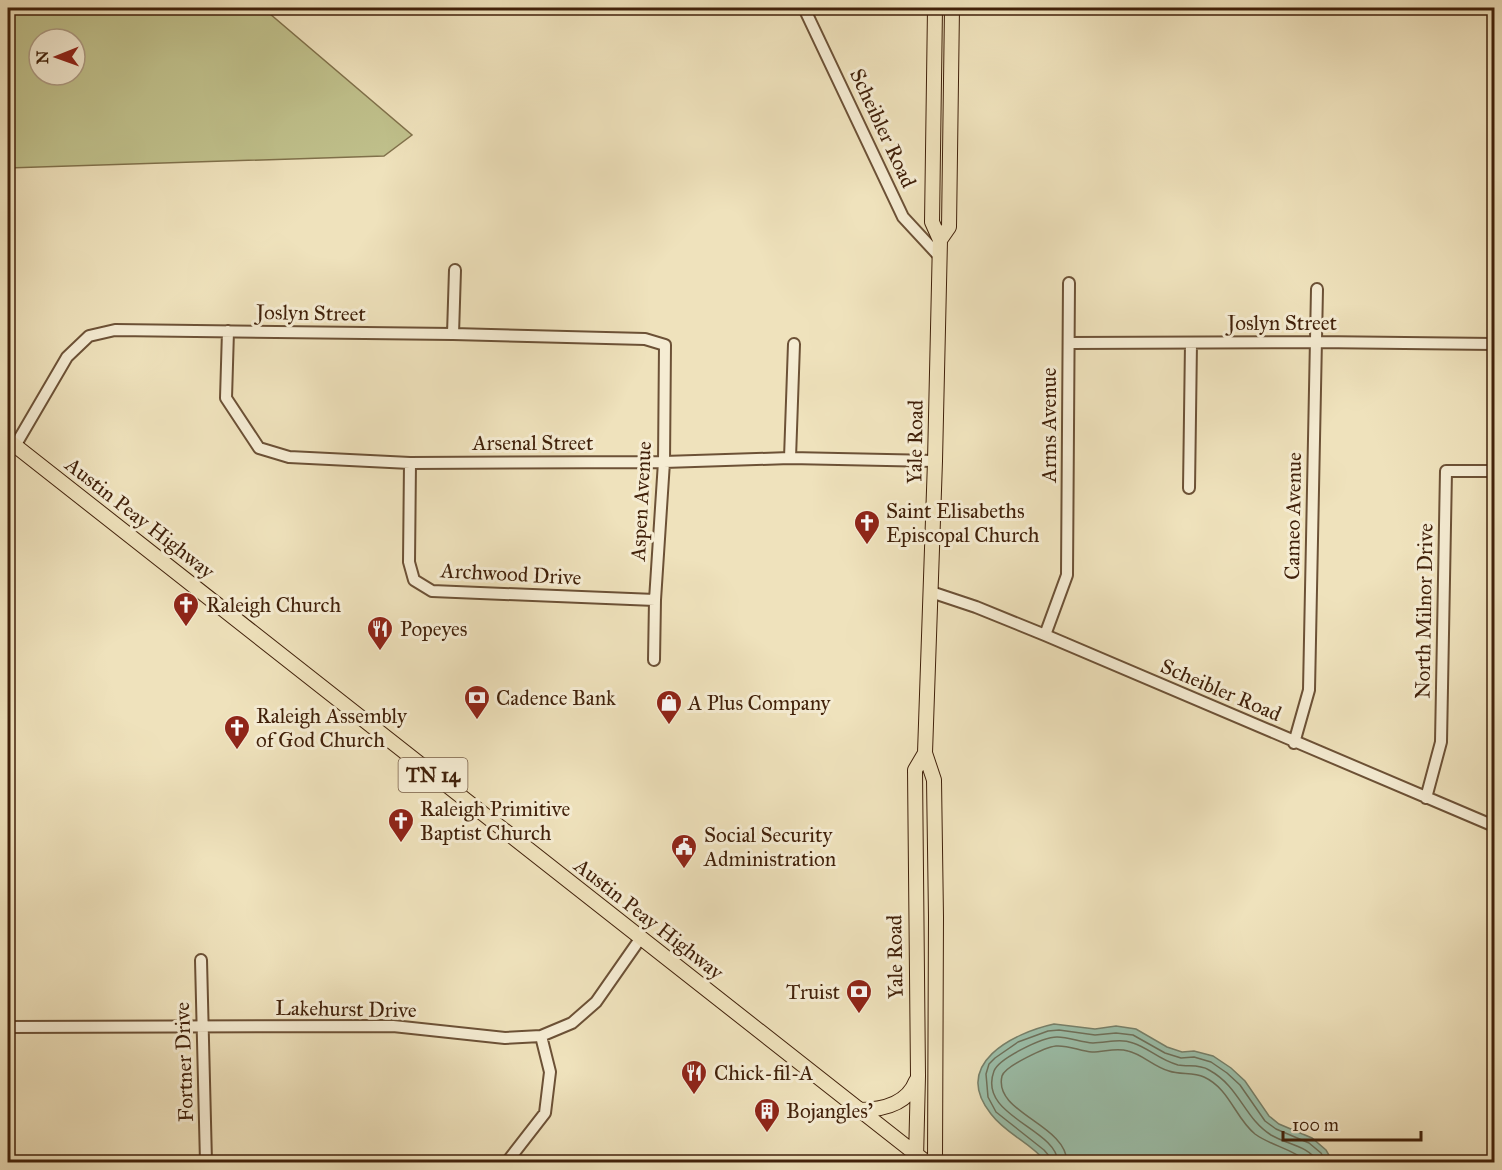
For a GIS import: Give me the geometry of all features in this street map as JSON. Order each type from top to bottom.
[{"type":"main road","name":"Yale Road","points":[[935,8],[932,222],[940,240],[940,257],[925,753],[934,780],[935,1162]]},
{"type":"main road","name":"Yale Road","points":[[940,240],[948,227],[951,8]]},
{"type":"main road","name":"Austin Peay Highway","points":[[11,443],[920,1160]]},
{"type":"main road","name":"Yale Road","points":[[920,1160],[915,916],[915,770],[925,753]]},
{"type":"main road","points":[[858,1110],[872,1110],[902,1100],[912,1091],[918,1076]]},
{"type":"street","name":"Scheibler Road","points":[[804,8],[903,217],[940,257]]},
{"type":"street","points":[[453,334],[455,270]]},
{"type":"street","name":"Arms Avenue","points":[[1045,635],[1067,574],[1069,283]]},
{"type":"street","name":"Cameo Avenue","points":[[1294,742],[1309,690],[1317,289]]},
{"type":"street","name":"Joslyn Street","points":[[11,443],[67,357],[89,336],[115,330],[645,339],[665,345]]},
{"type":"street","name":"Arsenal Street","points":[[228,331],[226,398],[259,448],[289,457],[410,463],[664,462],[790,458],[935,461]]},
{"type":"street","name":"Joslyn Street","points":[[1069,343],[1494,344]]},
{"type":"street","points":[[1189,488],[1191,343]]},
{"type":"street","points":[[790,458],[794,344]]},
{"type":"street","name":"Aspen Avenue","points":[[654,660],[655,600],[664,462],[665,345]]},
{"type":"street","name":"Archwood Drive","points":[[410,463],[409,562],[414,579],[432,591],[655,600]]},
{"type":"street","name":"North Milnor Drive","points":[[1426,798],[1441,742],[1446,471],[1494,471]]},
{"type":"street","name":"Scheibler Road","points":[[931,592],[976,607],[1045,635],[1494,826]]},
{"type":"street","name":"Lakehurst Drive","points":[[8,1027],[393,1026],[505,1038],[541,1036],[572,1023],[596,1002],[640,939]]},
{"type":"street","name":"Fortner Drive","points":[[201,960],[206,1162]]},
{"type":"street","points":[[507,1162],[545,1113],[550,1072],[541,1036]]},
{"type":"shaded area","points":[[8,8],[263,8],[412,135],[384,156],[8,168]]},
{"type":"water","points":[[1054,1024],[1095,1029],[1116,1026],[1136,1029],[1167,1047],[1182,1052],[1194,1051],[1213,1056],[1245,1081],[1269,1116],[1279,1124],[1312,1138],[1326,1150],[1333,1162],[1046,1162],[991,1114],[981,1096],[978,1080],[983,1066],[992,1054],[1006,1043],[1038,1028]]},
{"type":"place","name":"Saint Elisabeths Episcopal Church","points":[[867,546]]},
{"type":"place","name":"Raleigh Church","points":[[186,628]]},
{"type":"place","name":"Popeyes","points":[[380,652]]},
{"type":"place","name":"Cadence Bank","points":[[477,721]]},
{"type":"place","name":"A Plus Company","points":[[669,726]]},
{"type":"place","name":"Raleigh Assembly of God Church","points":[[237,751]]},
{"type":"place","name":"Raleigh Primitive Baptist Church","points":[[401,844]]},
{"type":"place","name":"Social Security Administration","points":[[684,870]]},
{"type":"place","name":"Truist","points":[[859,1015]]},
{"type":"place","name":"Chick-fil-A","points":[[694,1096]]},
{"type":"place","name":"Bojangles'","points":[[767,1134]]}]
